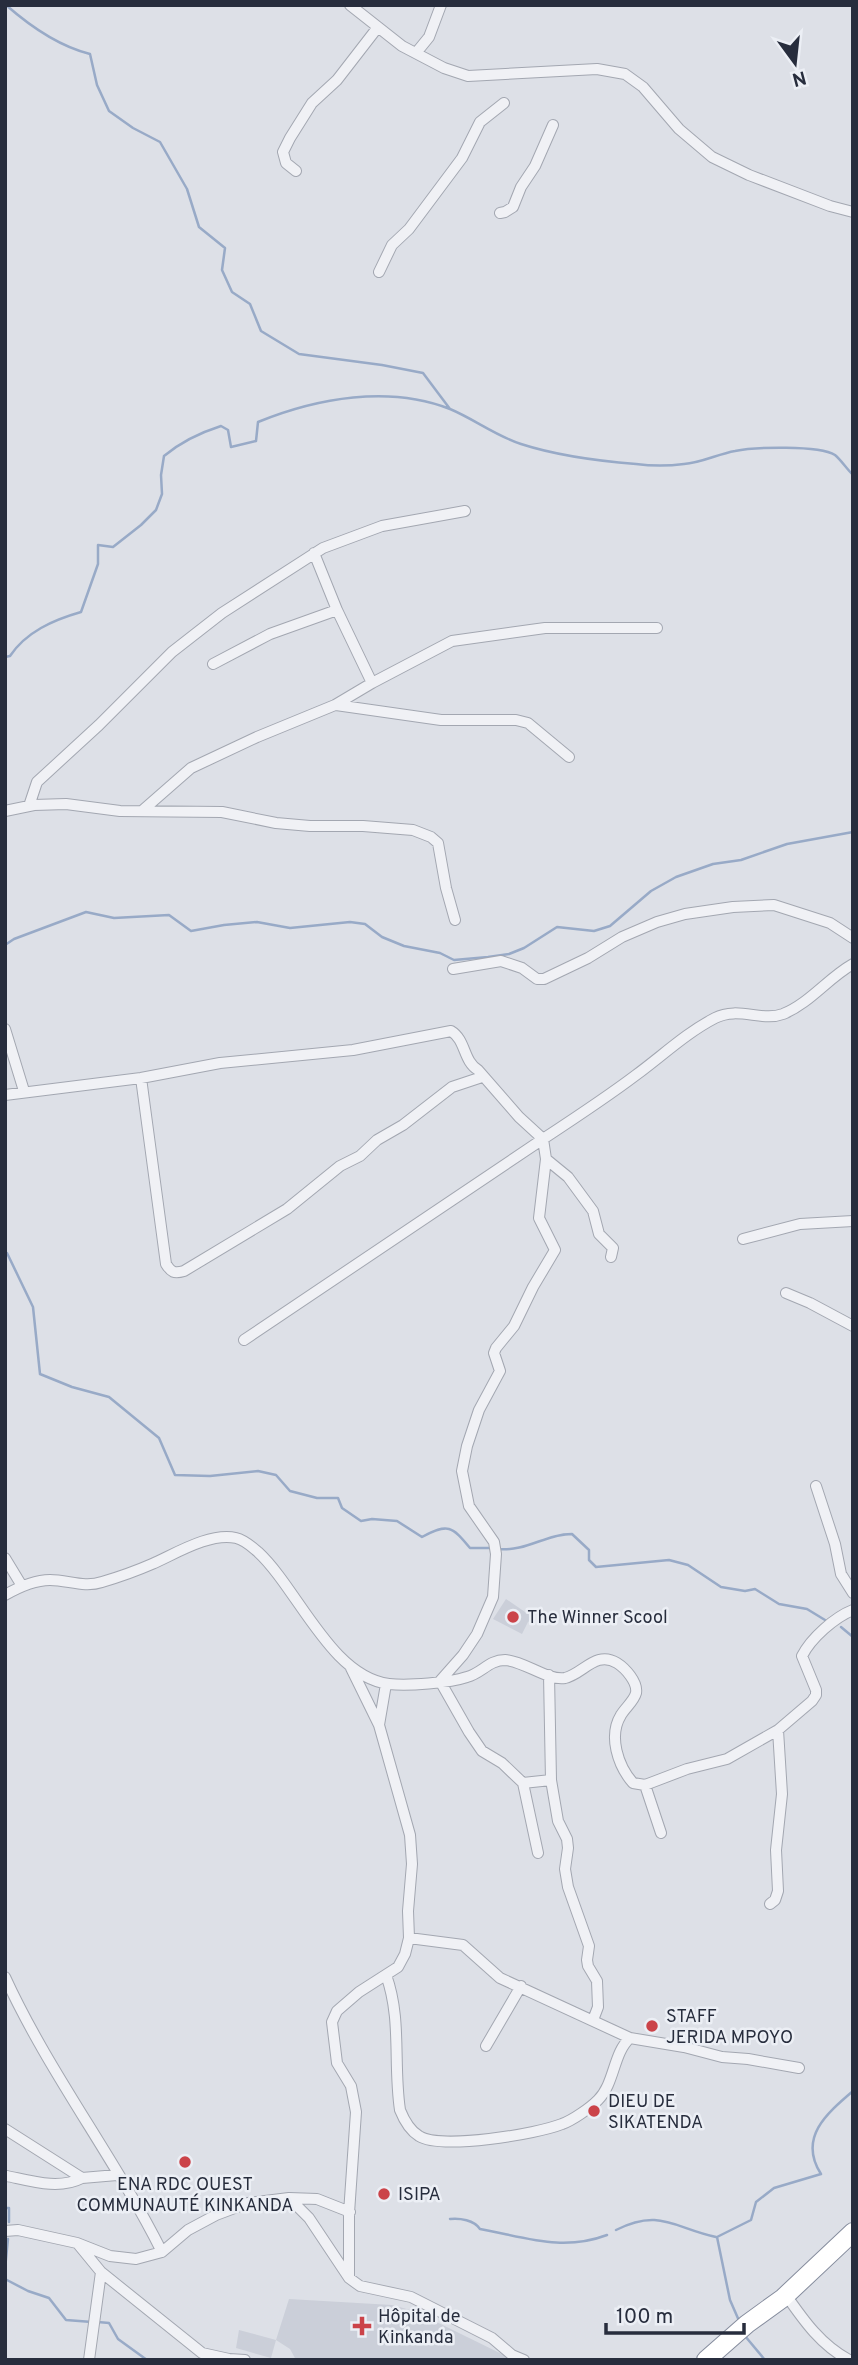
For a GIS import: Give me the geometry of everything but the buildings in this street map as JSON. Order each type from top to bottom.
[{"type":"highway","points":[[706,2360],[742,2328],[786,2295],[853,2232]]},
{"type":"street","points":[[350,5],[363,9],[378,27],[402,46],[444,68],[468,76],[597,69],[625,74],[643,87],[679,129],[712,157],[749,175],[853,212]]},
{"type":"street","points":[[416,54],[429,37],[441,5]]},
{"type":"street","points":[[296,171],[286,163],[283,152],[290,138],[312,103],[337,80],[378,27]]},
{"type":"street","points":[[379,272],[392,245],[410,229],[462,158],[480,122],[504,103]]},
{"type":"street","points":[[500,213],[513,207],[554,125]]},
{"type":"street","points":[[29,806],[37,782],[172,652],[222,612],[323,548],[382,526],[465,511]]},
{"type":"street","points":[[314,553],[337,610],[372,683]]},
{"type":"street","points":[[213,664],[270,634],[337,610]]},
{"type":"street","points":[[144,810],[191,768],[335,705],[452,641],[545,628],[657,628]]},
{"type":"street","points":[[335,705],[441,720],[516,720],[528,723],[569,757]]},
{"type":"street","points":[[5,811],[29,806],[65,804],[120,811],[222,812],[276,823],[413,830],[438,843],[455,920]]},
{"type":"street","points":[[453,969],[501,961],[522,968],[537,979],[544,979],[588,958],[622,937],[657,922],[685,914],[764,904],[830,923],[853,938]]},
{"type":"street","points":[[244,1340],[629,1081],[704,1024],[731,1013],[776,1016],[784,1013],[853,964]]},
{"type":"street","points":[[5,1030],[24,1091]]},
{"type":"street","points":[[5,1095],[141,1077],[220,1063],[352,1050],[451,1031],[457,1035],[469,1065],[543,1139],[546,1159],[539,1215],[555,1250],[514,1326],[496,1348],[494,1353],[500,1371],[479,1410],[467,1446],[463,1471],[469,1506],[476,1520],[494,1542],[496,1554],[493,1597],[477,1634],[440,1681]]},
{"type":"street","points":[[141,1077],[166,1264],[176,1273],[184,1272],[287,1209],[340,1166],[360,1156],[377,1140],[403,1125],[452,1087],[482,1077]]},
{"type":"street","points":[[546,1159],[568,1177],[593,1211],[597,1230],[613,1248],[611,1257]]},
{"type":"street","points":[[743,1239],[800,1224],[853,1221]]},
{"type":"street","points":[[786,1293],[853,1326]]},
{"type":"street","points":[[816,1486],[835,1544],[841,1574],[853,1593]]},
{"type":"street","points":[[5,1595],[22,1586],[50,1580],[84,1585],[98,1584],[149,1566],[210,1539],[236,1538],[249,1544],[279,1574],[308,1619],[351,1668],[379,1726],[410,1835],[412,1864],[405,1954],[398,1967],[359,1992],[337,2011],[332,2022],[337,2063],[351,2086],[356,2112],[349,2278]]},
{"type":"street","points":[[5,1558],[22,1586]]},
{"type":"street","points":[[351,1668],[370,1680],[406,1685],[465,1678],[496,1661],[517,1662],[557,1678],[565,1678],[597,1660],[606,1659],[619,1664],[631,1676],[636,1686],[636,1694],[617,1724],[619,1759],[625,1774],[633,1783],[645,1785],[687,1769],[719,1762],[778,1730],[816,1695],[803,1656],[806,1649],[838,1619],[853,1610]]},
{"type":"street","points":[[549,1675],[551,1780],[558,1821],[567,1839],[565,1869],[568,1887],[587,1939],[588,1966],[597,1982],[598,2007],[593,2020]]},
{"type":"street","points":[[440,1681],[482,1751],[502,1763],[523,1783],[538,1853]]},
{"type":"street","points":[[379,1726],[386,1684]]},
{"type":"street","points":[[770,1904],[775,1900],[778,1891],[776,1850],[782,1794],[778,1730]]},
{"type":"street","points":[[523,1783],[551,1780]]},
{"type":"street","points":[[645,1785],[661,1833]]},
{"type":"street","points":[[408,1938],[463,1945],[500,1978],[630,2038],[684,2047],[722,2057],[799,2068]]},
{"type":"street","points":[[386,1975],[393,1994],[397,2026],[400,2110],[405,2122],[421,2137],[440,2142],[460,2143],[530,2134],[564,2123],[599,2099],[614,2072],[623,2044],[630,2038]]},
{"type":"street","points":[[5,1977],[26,2019],[142,2213],[162,2252]]},
{"type":"street","points":[[486,2046],[521,1986]]},
{"type":"street","points":[[5,2129],[82,2178]]},
{"type":"street","points":[[7,2176],[57,2183],[117,2175]]},
{"type":"street","points":[[5,2231],[18,2230],[77,2243],[110,2256],[136,2259],[162,2252],[188,2230],[216,2215],[248,2203],[289,2197],[317,2199],[350,2212]]},
{"type":"street","points":[[289,2197],[309,2218],[349,2278],[366,2288],[411,2297],[451,2315],[492,2337],[512,2355],[524,2360]]},
{"type":"street","points":[[77,2243],[101,2272],[202,2353],[245,2360]]},
{"type":"street","points":[[89,2360],[101,2272]]},
{"type":"street","points":[[786,2295],[814,2334],[837,2354],[849,2360]]},
{"type":"shaded area","name":"The Winner Scool","points":[[506,1599],[525,1612],[531,1609],[532,1619],[522,1634],[493,1619]]},
{"type":"shaded area","name":"Hôpital de Kinkanda","points":[[289,2299],[392,2305],[414,2311],[514,2360],[296,2360],[290,2349],[276,2340]]},
{"type":"shaded area","points":[[239,2330],[276,2340],[271,2358],[236,2348]]},
{"type":"waterway","points":[[6,5],[45,35],[90,54],[97,85],[109,111],[160,142],[187,189],[199,227],[225,248],[222,270],[232,292],[250,304],[261,331],[299,354],[423,373],[450,409]]},
{"type":"waterway","points":[[5,657],[10,656],[24,640],[41,628],[81,612],[98,564],[98,545],[113,547],[156,510],[162,494],[164,456],[191,438],[221,426],[228,430],[231,447],[256,441],[258,422],[304,406],[378,396],[427,402],[450,409],[503,437],[549,452],[593,460],[648,465],[697,462],[744,450],[801,448],[835,455],[853,475]]},
{"type":"waterway","points":[[5,945],[14,939],[86,912],[114,918],[169,915],[191,931],[257,922],[290,928],[350,922],[365,924],[382,937],[404,946],[440,953],[454,960],[488,957],[509,954],[524,948],[557,927],[594,931],[610,926],[651,891],[676,877],[713,864],[741,860],[787,844],[853,832]]},
{"type":"waterway","points":[[7,1253],[33,1307],[40,1374],[72,1387],[109,1397],[159,1438],[175,1475],[210,1476],[258,1471],[276,1475],[290,1491],[317,1498],[338,1498],[342,1508],[361,1521],[397,1521],[422,1537],[438,1530],[449,1529],[459,1535],[470,1548],[491,1548]]},
{"type":"waterway","points":[[497,1549],[518,1548],[572,1534],[589,1550],[589,1560],[596,1567],[669,1560],[688,1565],[721,1587],[745,1591],[755,1589],[779,1604],[807,1609],[825,1620]]},
{"type":"waterway","points":[[841,1627],[853,1637]]},
{"type":"waterway","points":[[740,2323],[730,2300],[717,2237],[751,2220],[756,2202],[774,2188],[821,2174],[815,2161],[814,2138],[825,2118],[853,2091]]},
{"type":"waterway","points":[[5,2208],[9,2208],[9,2222]]},
{"type":"waterway","points":[[450,2219],[466,2220],[480,2229],[559,2243],[590,2240],[607,2235]]},
{"type":"waterway","points":[[616,2230],[631,2224],[656,2220],[716,2237]]},
{"type":"waterway","points":[[5,2269],[8,2239]]},
{"type":"waterway","points":[[5,2279],[49,2298],[66,2320],[92,2322]]},
{"type":"waterway","points":[[98,2322],[109,2323],[118,2339],[147,2360]]},
{"type":"waterway","points":[[745,2336],[765,2360]]},
{"type":"place","name":"The Winner Scool","points":[[513,1617]]},
{"type":"place","name":"STAFF JERIDA MPOYO","points":[[652,2026]]},
{"type":"place","name":"DIEU DE SIKATENDA","points":[[594,2111]]},
{"type":"place","name":"ENA RDC OUEST COMMUNAUTÉ KINKANDA","points":[[185,2162]]},
{"type":"place","name":"ISIPA","points":[[384,2194]]},
{"type":"place","name":"Hôpital de Kinkanda","points":[[362,2326]]}]
